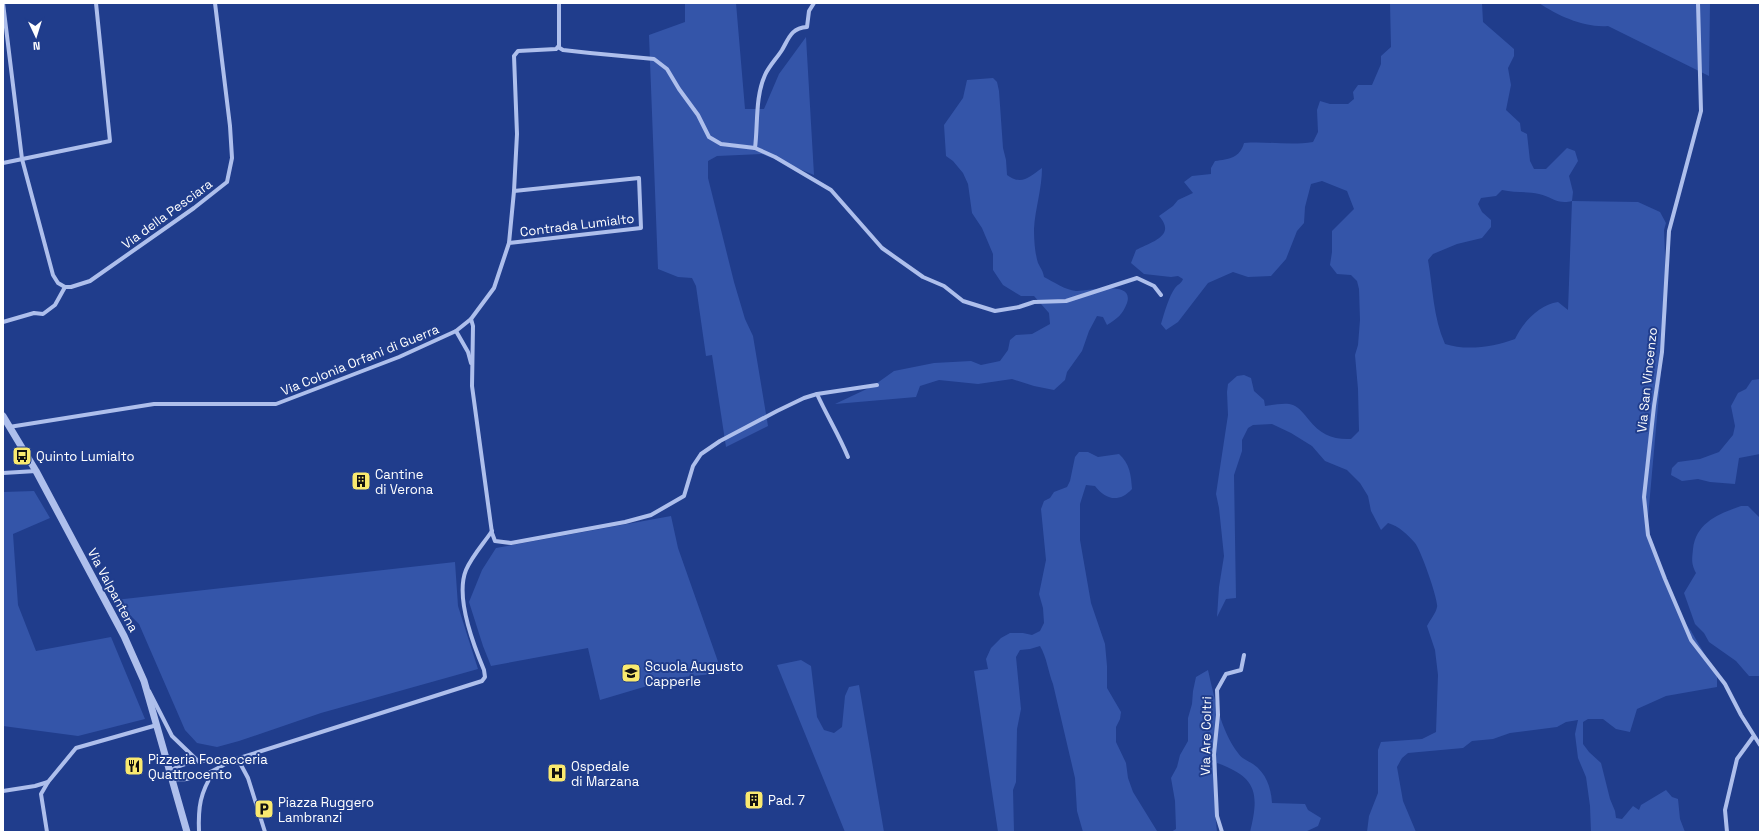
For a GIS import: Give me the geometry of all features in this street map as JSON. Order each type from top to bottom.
[{"type":"street","points":[[3,3],[22,159],[53,275],[58,283],[65,287],[55,305],[43,314],[34,313],[3,322]]},
{"type":"street","points":[[3,163],[110,141],[96,3]]},
{"type":"street","name":"Via della Pesciara","points":[[65,287],[71,287],[90,280],[194,208],[227,182],[232,158],[230,126],[215,3]]},
{"type":"street","points":[[558,3],[560,44],[558,47],[563,50],[654,59],[667,69],[679,89],[698,115],[709,137],[721,144],[755,148],[775,157],[831,190],[882,248],[922,277],[944,286],[962,301],[995,311],[1019,307],[1034,302],[1066,301],[1137,278],[1154,286],[1161,295]]},
{"type":"street","points":[[755,148],[758,99],[765,76],[783,49],[791,32],[800,27],[807,27],[809,11],[814,3]]},
{"type":"street","name":"Via San Vincenzo","points":[[1698,3],[1699,95],[1701,111],[1669,231],[1662,352],[1654,406],[1644,497],[1648,534],[1691,640],[1725,684],[1753,736],[1760,745]]},
{"type":"street","name":"Contrada Lumialto","points":[[471,319],[494,288],[509,243],[517,134],[514,54],[518,51],[556,49],[558,47]]},
{"type":"street","name":"Contrada Lumialto","points":[[509,243],[641,228],[639,178],[514,191]]},
{"type":"street","name":"Via Colonia Orfani di Guerra","points":[[9,427],[154,404],[276,404],[399,357],[456,331],[471,319]]},
{"type":"street","name":"Via Colonia Orfani di Guerra","points":[[471,319],[473,333],[472,386],[492,531]]},
{"type":"street","name":"Via Colonia Orfani di Guerra","points":[[456,331],[468,352],[472,367]]},
{"type":"street","points":[[492,531],[495,540],[511,544],[625,522],[651,515],[684,496],[693,466],[701,454],[720,441],[777,411],[817,394],[877,385]]},
{"type":"street","points":[[817,394],[827,416],[840,437],[848,457]]},
{"type":"street","name":"Via Valpantena","points":[[3,416],[36,471],[124,636],[144,681],[187,832]]},
{"type":"street","points":[[3,473],[36,471]]},
{"type":"street","points":[[172,779],[190,780],[214,771],[230,761],[482,681],[485,677],[484,670],[466,617],[462,595],[466,570],[492,531]]},
{"type":"street","name":"Via Are Coltri","points":[[1222,832],[1217,816],[1214,754],[1218,715],[1217,690],[1226,674],[1241,670],[1244,655]]},
{"type":"street","points":[[144,681],[172,736],[198,761]]},
{"type":"street","points":[[47,832],[41,794],[48,782],[76,748],[157,725]]},
{"type":"street","points":[[1727,832],[1725,810],[1737,759],[1753,736]]},
{"type":"street","points":[[170,771],[177,766],[198,761],[230,761],[240,763],[248,778],[264,832]]},
{"type":"street","points":[[199,832],[199,807],[206,783],[214,771]]},
{"type":"street","points":[[3,791],[35,786],[48,782]]},
{"type":"shaded area","points":[[685,3],[736,3],[745,109],[764,109],[779,74],[806,37],[814,175],[762,154],[717,156],[708,161],[708,178],[734,282],[745,319],[753,336],[768,426],[726,447],[712,355],[706,356],[696,286],[692,278],[678,277],[658,269],[649,35],[685,22]]},
{"type":"shaded area","points":[[1390,3],[1482,3],[1483,22],[1514,49],[1514,56],[1508,68],[1511,85],[1506,110],[1520,123],[1521,131],[1527,134],[1530,161],[1534,169],[1546,169],[1567,148],[1575,151],[1578,161],[1569,176],[1573,192],[1572,201],[1638,202],[1660,212],[1666,223],[1664,230],[1667,305],[1647,529],[1679,615],[1691,631],[1717,675],[1717,687],[1666,696],[1637,709],[1630,732],[1616,729],[1603,719],[1588,719],[1583,722],[1583,744],[1601,763],[1616,818],[1622,819],[1633,806],[1639,810],[1641,805],[1666,790],[1672,797],[1678,799],[1680,819],[1685,832],[1591,832],[1590,806],[1586,777],[1578,758],[1575,734],[1578,720],[1566,722],[1557,727],[1510,733],[1493,739],[1472,741],[1463,748],[1408,753],[1402,758],[1397,767],[1403,801],[1416,832],[1367,832],[1369,816],[1378,793],[1378,750],[1381,742],[1422,739],[1436,732],[1438,675],[1435,650],[1427,626],[1434,614],[1437,603],[1425,564],[1415,543],[1403,531],[1392,524],[1388,523],[1381,530],[1371,511],[1368,496],[1360,483],[1347,470],[1325,461],[1312,446],[1291,433],[1272,424],[1253,425],[1248,428],[1242,440],[1242,451],[1234,475],[1236,598],[1226,599],[1217,617],[1219,587],[1224,556],[1216,494],[1228,415],[1228,384],[1237,376],[1244,375],[1251,378],[1254,391],[1264,400],[1265,406],[1283,404],[1293,405],[1300,409],[1313,425],[1327,435],[1351,439],[1359,431],[1358,389],[1355,355],[1358,345],[1360,320],[1359,289],[1357,281],[1351,275],[1337,274],[1330,265],[1332,252],[1332,231],[1354,209],[1347,191],[1322,181],[1311,184],[1305,207],[1304,223],[1297,231],[1286,259],[1271,276],[1248,277],[1233,272],[1208,283],[1178,322],[1166,330],[1161,324],[1165,310],[1173,291],[1183,279],[1178,276],[1171,277],[1144,274],[1131,263],[1136,250],[1160,238],[1164,233],[1164,223],[1159,216],[1173,206],[1178,200],[1193,193],[1184,182],[1192,176],[1211,174],[1211,168],[1215,161],[1237,155],[1244,143],[1296,144],[1313,142],[1318,132],[1317,110],[1320,101],[1330,104],[1348,104],[1354,99],[1353,92],[1358,85],[1372,85],[1381,64],[1381,56],[1391,47]],"holes":[[[1502,190],[1534,193],[1563,202],[1572,201],[1568,310],[1558,302],[1544,307],[1532,315],[1522,326],[1515,339],[1507,342],[1471,348],[1445,344],[1438,323],[1428,260],[1433,254],[1457,244],[1482,238],[1491,227],[1491,220],[1482,212],[1478,204],[1481,198],[1496,196]]]},
{"type":"shaded area","points":[[1539,3],[1710,3],[1709,76],[1608,26],[1590,25],[1563,17]]},
{"type":"shaded area","points":[[993,78],[997,82],[999,91],[1003,148],[1006,160],[1007,175],[1017,180],[1021,180],[1029,177],[1042,168],[1034,233],[1037,259],[1044,277],[1076,291],[1108,288],[1124,291],[1128,296],[1124,310],[1114,321],[1107,325],[1103,317],[1097,316],[1089,331],[1082,351],[1067,372],[1065,380],[1054,390],[1012,379],[978,384],[939,380],[920,386],[916,397],[835,404],[873,386],[894,371],[934,363],[971,361],[981,365],[1000,361],[1008,350],[1010,340],[1016,335],[1032,334],[1050,324],[1049,313],[1034,296],[1021,296],[1003,285],[993,270],[993,254],[982,228],[972,213],[968,184],[963,173],[953,161],[946,156],[944,125],[963,98],[967,80]]},
{"type":"shaded area","points":[[1760,379],[1760,454],[1739,458],[1735,484],[1710,482],[1698,479],[1682,481],[1671,475],[1672,468],[1678,462],[1700,459],[1719,452],[1733,435],[1735,426],[1731,406],[1738,393],[1746,389],[1752,380]]},
{"type":"shaded area","points":[[1079,452],[1088,452],[1098,457],[1119,454],[1126,462],[1130,474],[1132,489],[1117,498],[1108,497],[1099,491],[1095,486],[1086,485],[1080,504],[1080,540],[1091,603],[1105,644],[1107,688],[1121,712],[1120,719],[1116,727],[1116,742],[1126,763],[1128,778],[1133,792],[1157,831],[1163,832],[1083,832],[1077,811],[1075,778],[1053,684],[1040,646],[1020,650],[1016,657],[1021,709],[1017,729],[1016,782],[1013,790],[1014,832],[998,832],[974,671],[988,669],[986,659],[991,648],[1001,638],[1010,633],[1032,635],[1040,631],[1044,623],[1043,608],[1039,594],[1046,560],[1041,509],[1044,501],[1050,498],[1054,492],[1067,487],[1070,481],[1075,457]]},
{"type":"shaded area","points":[[34,491],[50,518],[13,534],[18,605],[36,651],[111,637],[145,719],[78,736],[3,726],[3,492]]},
{"type":"shaded area","points":[[1741,506],[1748,506],[1760,518],[1760,676],[1749,676],[1736,661],[1709,642],[1704,633],[1695,624],[1684,593],[1696,573],[1692,556],[1695,540],[1699,532],[1703,526],[1716,516]]},
{"type":"shaded area","points":[[671,516],[678,548],[722,673],[674,678],[600,700],[588,648],[491,666],[469,602],[482,570],[496,548]]},
{"type":"shaded area","points":[[455,562],[458,606],[478,669],[321,713],[217,747],[197,743],[185,730],[139,624],[115,600]]},
{"type":"shaded area","points":[[801,660],[811,666],[817,717],[824,730],[834,733],[842,727],[845,696],[849,687],[859,685],[884,832],[845,832],[777,665]]},
{"type":"shaded area","points":[[1208,670],[1219,713],[1227,734],[1239,755],[1258,768],[1264,776],[1269,786],[1272,803],[1305,804],[1308,810],[1321,818],[1318,826],[1305,832],[1250,832],[1255,806],[1252,788],[1247,780],[1240,774],[1217,763],[1215,812],[1217,832],[1171,832],[1176,829],[1175,801],[1171,778],[1177,767],[1180,755],[1188,741],[1188,718],[1192,704],[1196,677]]},
{"type":"place","name":"Quinto Lumialto","points":[[22,456]]},
{"type":"place","name":"Cantine di Verona","points":[[361,481]]},
{"type":"place","name":"Scuola Augusto Capperle","points":[[631,673]]},
{"type":"place","name":"Pizzeria Focacceria Quattrocento","points":[[134,766]]},
{"type":"place","name":"Ospedale di Marzana","points":[[557,773]]},
{"type":"place","name":"Pad. 7","points":[[754,800]]},
{"type":"place","name":"Piazza Ruggero Lambranzi","points":[[264,809]]}]
